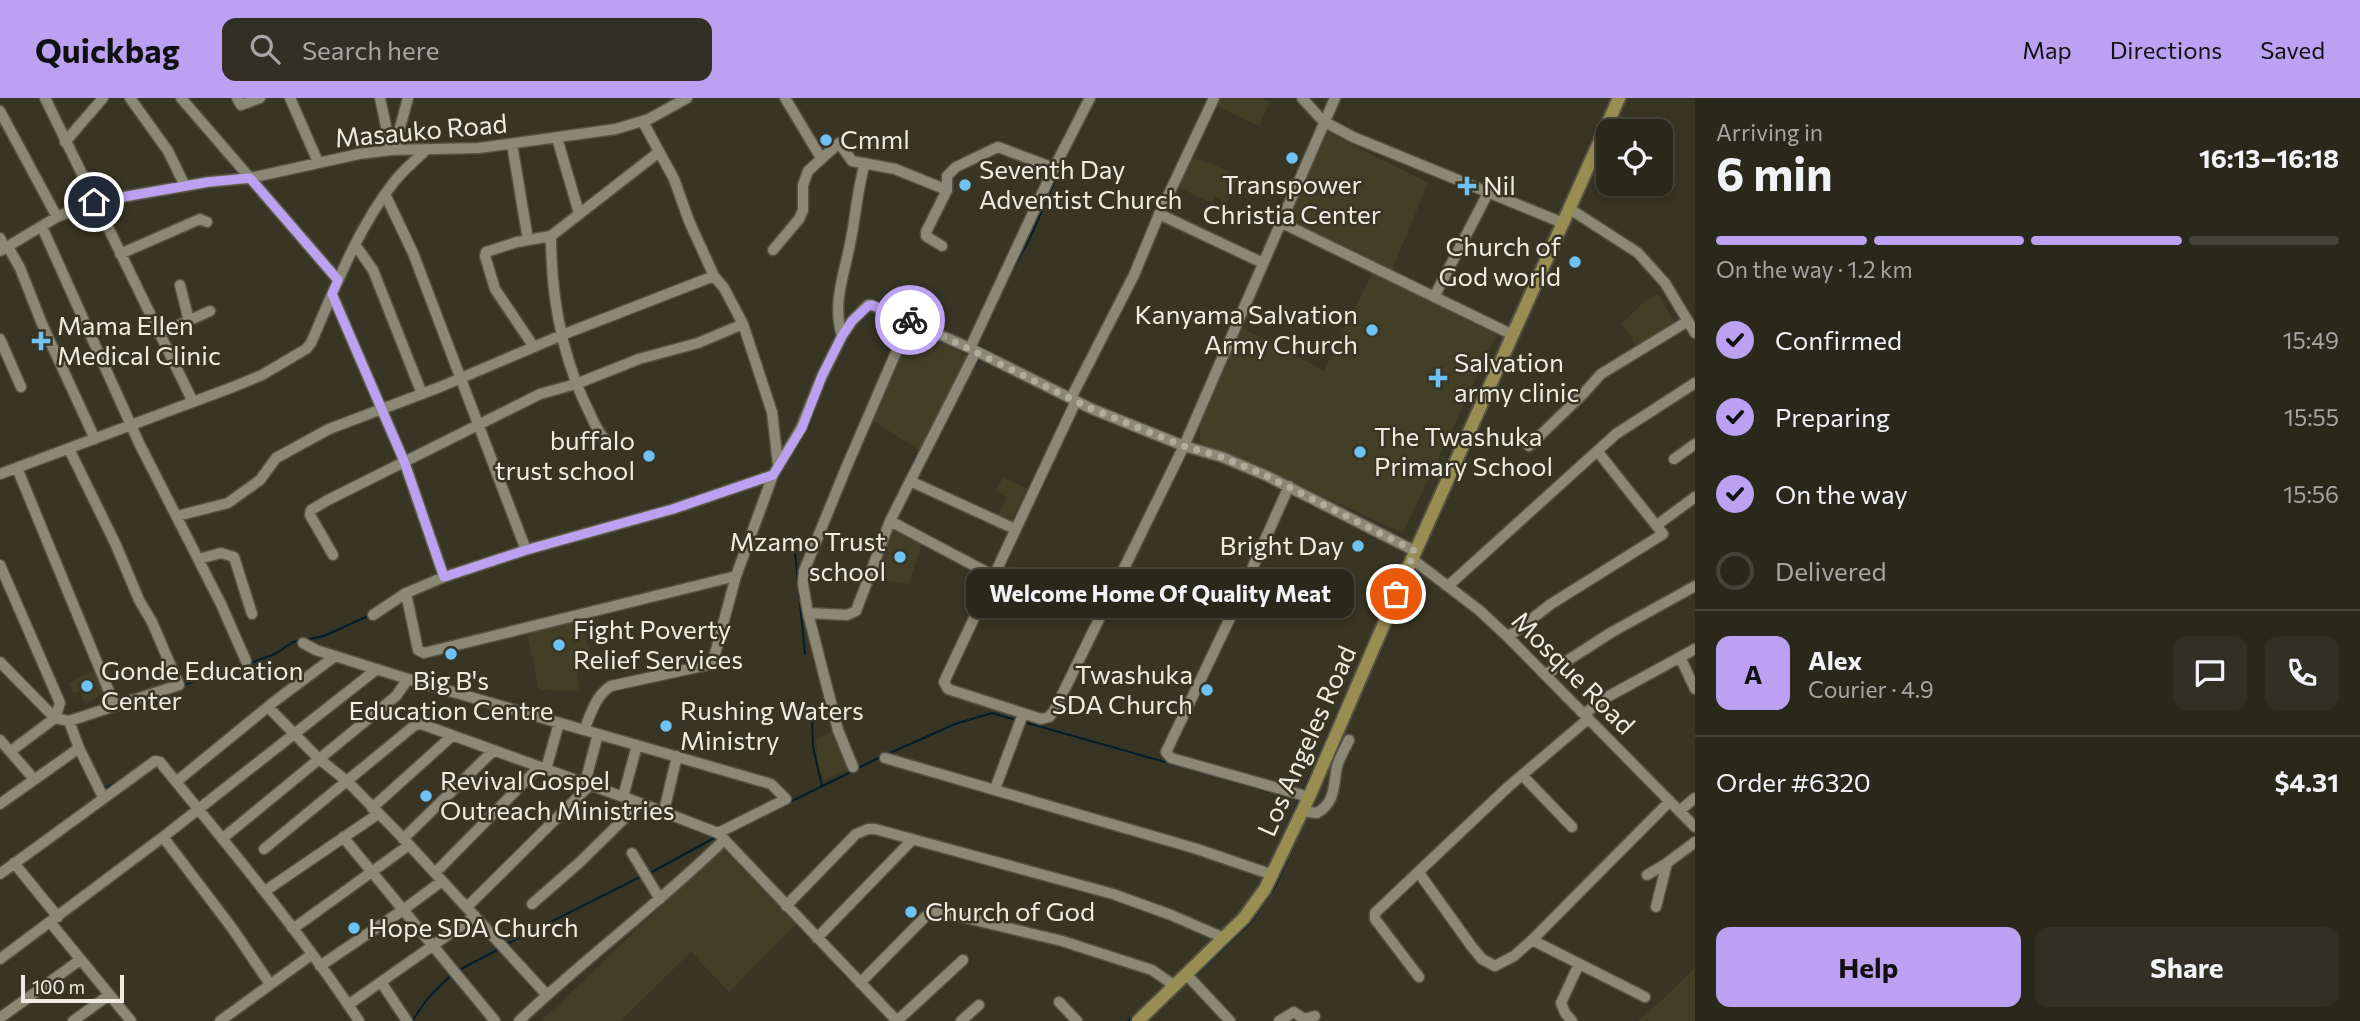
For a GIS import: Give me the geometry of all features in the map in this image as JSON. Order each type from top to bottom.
[{"type":"main road","name":"Los Angeles Road","points":[[1138,1021],[1188,975],[1253,907],[1273,874],[1619,98]]},
{"type":"street","points":[[45,98],[193,402]]},
{"type":"street","points":[[65,142],[103,98]]},
{"type":"street","points":[[130,98],[168,151],[186,186]]},
{"type":"street","points":[[181,98],[338,280]]},
{"type":"street","points":[[237,98],[241,105],[245,105],[260,98]]},
{"type":"street","points":[[290,98],[318,162]]},
{"type":"street","points":[[380,98],[392,150]]},
{"type":"street","points":[[392,150],[408,98]]},
{"type":"street","name":"Masauko Road","points":[[4,249],[57,217],[94,202],[250,178],[318,162],[392,150],[425,151],[512,144],[616,129],[643,122],[687,98]]},
{"type":"street","points":[[785,98],[821,158]]},
{"type":"street","points":[[808,613],[847,615],[856,611],[890,522],[973,349],[1054,169],[1090,98]]},
{"type":"street","points":[[1214,98],[944,685],[948,689],[1041,719],[1052,714],[1184,446],[1335,98]]},
{"type":"street","points":[[1302,98],[1323,121],[1381,150],[1563,223]]},
{"type":"street","points":[[0,111],[57,217]]},
{"type":"street","points":[[643,122],[674,179],[689,221],[714,276],[724,288],[743,324],[772,412],[778,464]]},
{"type":"street","points":[[557,138],[579,214]]},
{"type":"street","points":[[773,250],[799,219],[803,210],[808,170],[838,143],[849,159],[895,169],[947,190]]},
{"type":"street","points":[[512,144],[528,240]]},
{"type":"street","points":[[942,246],[925,234],[947,190],[946,180],[950,171],[998,147],[1054,169]]},
{"type":"street","points":[[0,474],[262,375],[306,349],[338,280],[385,194],[425,151]]},
{"type":"street","points":[[534,347],[495,289],[485,256],[489,250],[551,236],[659,152]]},
{"type":"street","points":[[584,730],[595,703],[605,690],[618,684],[707,665],[713,661],[736,576],[773,475],[802,428],[822,376],[842,336],[838,322],[840,283],[850,246],[858,188],[865,163]]},
{"type":"street","points":[[1434,297],[1488,193]]},
{"type":"street","points":[[385,194],[413,253],[526,550]]},
{"type":"street","points":[[1570,209],[1638,253],[1665,283],[1695,333]]},
{"type":"street","points":[[1159,214],[1263,263]]},
{"type":"street","points":[[120,254],[200,219],[207,222]]},
{"type":"street","points":[[1280,222],[1513,335]]},
{"type":"street","points":[[42,227],[131,425],[199,559],[246,661]]},
{"type":"street","points":[[551,236],[552,271],[567,359],[599,430],[608,443],[614,445]]},
{"type":"street","points":[[0,238],[4,249],[20,268],[42,324],[95,439]]},
{"type":"street","points":[[356,246],[373,270],[422,394]]},
{"type":"street","points":[[177,516],[228,503],[260,480],[276,458],[318,434],[714,276]]},
{"type":"street","points":[[180,285],[190,321]]},
{"type":"street","points":[[332,294],[404,461],[444,577]]},
{"type":"street","name":"Mosque Road","points":[[842,336],[868,306],[879,306],[973,349],[1073,400],[1184,446],[1222,457],[1289,486],[1414,555],[1508,637],[1695,827]]},
{"type":"street","points":[[159,334],[210,311]]},
{"type":"street","points":[[853,767],[838,730],[808,613],[803,584],[804,571],[910,320]]},
{"type":"street","points":[[1529,446],[1601,374],[1688,321]]},
{"type":"street","points":[[333,555],[310,512],[346,490],[540,394],[576,384],[639,359],[698,343],[743,324]]},
{"type":"street","points":[[0,339],[21,387]]},
{"type":"street","points":[[1448,586],[1616,434],[1695,383]]},
{"type":"street","points":[[1674,459],[1695,444]]},
{"type":"street","points":[[0,662],[55,718],[69,721],[179,685],[152,622],[139,600],[116,545],[69,449]]},
{"type":"street","points":[[1508,637],[1551,604],[1663,534],[1598,452]]},
{"type":"street","points":[[17,468],[115,706]]},
{"type":"street","points":[[373,615],[406,593],[444,577],[526,550],[673,509],[773,475]]},
{"type":"street","points":[[910,481],[1015,529]]},
{"type":"street","points":[[1289,486],[1166,752],[1171,758],[1309,797]]},
{"type":"street","points":[[1657,525],[1695,497]]},
{"type":"street","points":[[890,522],[994,576]]},
{"type":"street","points":[[199,559],[221,553],[234,557],[252,614]]},
{"type":"street","points":[[0,565],[60,703],[55,718],[11,751]]},
{"type":"street","points":[[406,593],[418,650],[424,653],[736,576]]},
{"type":"street","points":[[1545,675],[1612,632],[1695,586]]},
{"type":"street","points":[[303,643],[334,657],[771,784],[786,799],[721,837],[660,899],[519,1021]]},
{"type":"street","points":[[1419,977],[1374,916],[1609,696],[1695,649]]},
{"type":"street","points":[[176,782],[334,657]]},
{"type":"street","points":[[1680,657],[1695,689]]},
{"type":"street","points":[[0,959],[163,837],[377,669]]},
{"type":"street","points":[[223,838],[396,696],[408,679]]},
{"type":"street","points":[[268,707],[318,758],[348,782],[547,995]]},
{"type":"street","points":[[995,789],[1023,714]]},
{"type":"street","points":[[69,721],[103,797]]},
{"type":"street","points":[[320,966],[403,910],[438,877],[542,768],[559,723]]},
{"type":"street","points":[[264,849],[417,724],[664,811],[721,837],[897,1021],[962,960]]},
{"type":"street","points":[[467,907],[587,784],[598,734]]},
{"type":"street","points":[[265,891],[343,837],[375,811],[452,736]]},
{"type":"street","points":[[0,740],[34,779]]},
{"type":"street","points":[[1302,811],[1317,813],[1334,794],[1337,768],[1349,740]]},
{"type":"street","points":[[623,797],[637,745]]},
{"type":"street","points":[[0,804],[79,748]]},
{"type":"street","points":[[292,928],[373,873],[494,750]]},
{"type":"street","points":[[664,811],[677,756]]},
{"type":"street","points":[[885,758],[1273,874]]},
{"type":"street","points":[[0,873],[103,797],[155,761],[160,762],[265,891],[359,1021]]},
{"type":"street","points":[[1522,775],[1572,827]]},
{"type":"street","points":[[1679,811],[1695,797]]},
{"type":"street","points":[[1419,873],[1482,959],[1495,965],[1501,964],[1532,940],[1670,802]]},
{"type":"street","points":[[532,904],[590,853],[640,803]]},
{"type":"street","points":[[786,906],[862,831],[875,829],[1113,894],[1224,938]]},
{"type":"street","points":[[163,837],[232,928],[270,984]]},
{"type":"street","points":[[343,837],[495,1021]]},
{"type":"street","points":[[817,938],[912,840]]},
{"type":"street","points":[[1647,875],[1695,842]]},
{"type":"street","points":[[632,853],[660,899]]},
{"type":"street","points":[[14,863],[80,960],[131,1021]]},
{"type":"street","points":[[1656,907],[1667,863]]},
{"type":"street","points":[[860,983],[929,913],[937,911],[1075,945],[1152,970],[1175,986]]},
{"type":"street","points":[[348,1005],[475,916]]},
{"type":"street","points":[[1532,940],[1645,997]]},
{"type":"street","points":[[220,1021],[311,955]]},
{"type":"street","points":[[0,1018],[80,960]]},
{"type":"street","points":[[1572,1021],[1564,1013],[1561,1003],[1579,964]]},
{"type":"street","points":[[1188,975],[1230,1021]]},
{"type":"street","points":[[381,982],[407,1021]]},
{"type":"street","points":[[73,1021],[109,995]]},
{"type":"street","points":[[1059,1002],[1077,1021]]},
{"type":"street","points":[[961,1021],[979,1005]]},
{"type":"street","points":[[1279,1021],[1294,1012],[1304,1019],[1315,1016]]},
{"type":"shaded area","points":[[1216,98],[1262,98],[1270,102],[1259,126],[1214,105]]},
{"type":"shaded area","points":[[1324,130],[1428,183],[1392,270],[1283,220]]},
{"type":"shaded area","points":[[1189,155],[1240,176],[1226,203],[1215,197],[1212,203],[1175,186]]},
{"type":"shaded area","points":[[1373,272],[1498,332],[1403,533],[1269,472],[1200,445],[1200,417],[1241,327],[1324,371]]},
{"type":"shaded area","points":[[1658,294],[1679,330],[1638,350],[1627,330],[1620,325],[1645,301]]},
{"type":"shaded area","points":[[909,329],[971,357],[924,453],[864,415]]},
{"type":"shaded area","points":[[1003,478],[1027,488],[1009,526],[995,519],[1007,498],[995,491]]},
{"type":"shaded area","name":"Mzamo Trust school","points":[[895,526],[922,542],[909,584],[871,578]]},
{"type":"shaded area","name":"Fight Poverty Relief Services","points":[[579,618],[592,657],[576,663],[580,691],[539,690],[527,632]]},
{"type":"shaded area","name":"Gonde Education Center","points":[[94,670],[106,691],[85,705],[80,691],[73,694],[69,683]]},
{"type":"shaded area","points":[[834,730],[852,768],[824,780],[819,769],[816,741]]},
{"type":"shaded area","points":[[722,848],[796,924],[729,992],[691,952],[620,1021],[541,1021]]},
{"type":"shaded area","points":[[1695,968],[1695,1021],[1638,1021],[1673,990]]},
{"type":"waterway","points":[[1006,282],[1029,240],[1072,142]]},
{"type":"waterway","points":[[977,345],[1046,381]]},
{"type":"waterway","points":[[969,375],[981,357]]},
{"type":"waterway","points":[[909,472],[917,454]]},
{"type":"waterway","points":[[894,504],[900,490]]},
{"type":"waterway","points":[[795,553],[805,654]]},
{"type":"waterway","points":[[1388,630],[1408,584]]},
{"type":"waterway","points":[[1303,792],[1394,585]]},
{"type":"waterway","points":[[305,640],[324,636],[368,616]]},
{"type":"waterway","points":[[251,663],[299,641]]},
{"type":"waterway","points":[[184,685],[245,664]]},
{"type":"waterway","points":[[888,754],[955,724],[992,713],[1016,720]]},
{"type":"waterway","points":[[812,719],[813,747],[822,786]]},
{"type":"waterway","points":[[1024,722],[1299,800]]},
{"type":"waterway","points":[[1312,807],[1341,738]]},
{"type":"waterway","points":[[145,762],[154,755],[157,758]]},
{"type":"waterway","points":[[856,769],[883,756]]},
{"type":"waterway","points":[[790,802],[851,772]]},
{"type":"waterway","points":[[104,789],[121,780]]},
{"type":"waterway","points":[[1274,855],[1299,800]]},
{"type":"waterway","points":[[1195,976],[1250,923],[1274,889],[1306,818]]},
{"type":"waterway","points":[[650,873],[716,837]]},
{"type":"waterway","points":[[507,944],[642,876]]},
{"type":"waterway","points":[[1233,920],[1243,909]]},
{"type":"waterway","points":[[459,970],[499,949]]},
{"type":"waterway","points":[[413,1020],[427,999],[450,976]]},
{"type":"waterway","points":[[1147,1021],[1187,983]]},
{"type":"waterway","points":[[1128,1021],[1153,998]]},
{"type":"way so far","points":[[910,320],[1092,409],[1267,476],[1415,551],[1396,594]]},
{"type":"place","name":"Cmml","points":[[826,140]]},
{"type":"place","name":"Transpower Christia Center","points":[[1292,158]]},
{"type":"place","name":"Seventh Day Adventist Church","points":[[965,185]]},
{"type":"place","name":"Nil","points":[[1467,186]]},
{"type":"place","name":"Church of God world","points":[[1575,262]]},
{"type":"place","name":"Kanyama Salvation Army Church","points":[[1372,330]]},
{"type":"place","name":"Mama Ellen Medical Clinic","points":[[41,341]]},
{"type":"place","name":"Salvation army clinic","points":[[1438,378]]},
{"type":"place","name":"The Twashuka Primary School","points":[[1360,452]]},
{"type":"place","name":"buffalo trust school","points":[[649,456]]},
{"type":"place","name":"Bright Day","points":[[1358,546]]},
{"type":"place","name":"Mzamo Trust school","points":[[900,557]]},
{"type":"place","name":"Welcome Home Of Quality Meat","points":[[1396,594]]},
{"type":"place","name":"Fight Poverty Relief Services","points":[[559,645]]},
{"type":"place","name":"Big B's Education Centre","points":[[451,654]]},
{"type":"place","name":"Gonde Education Center","points":[[87,686]]},
{"type":"place","name":"Twashuka SDA Church","points":[[1207,690]]},
{"type":"place","name":"Rushing Waters Ministry","points":[[666,726]]},
{"type":"place","name":"Revival Gospel Outreach Ministries","points":[[426,796]]},
{"type":"place","name":"Church of God","points":[[911,912]]},
{"type":"place","name":"Hope SDA Church","points":[[354,928]]},
{"type":"route","points":[[94,202],[208,182],[250,178],[338,280],[332,294],[404,461],[444,577],[526,550],[673,509],[773,475],[802,428],[830,358],[852,321],[872,305],[910,320]]}]
